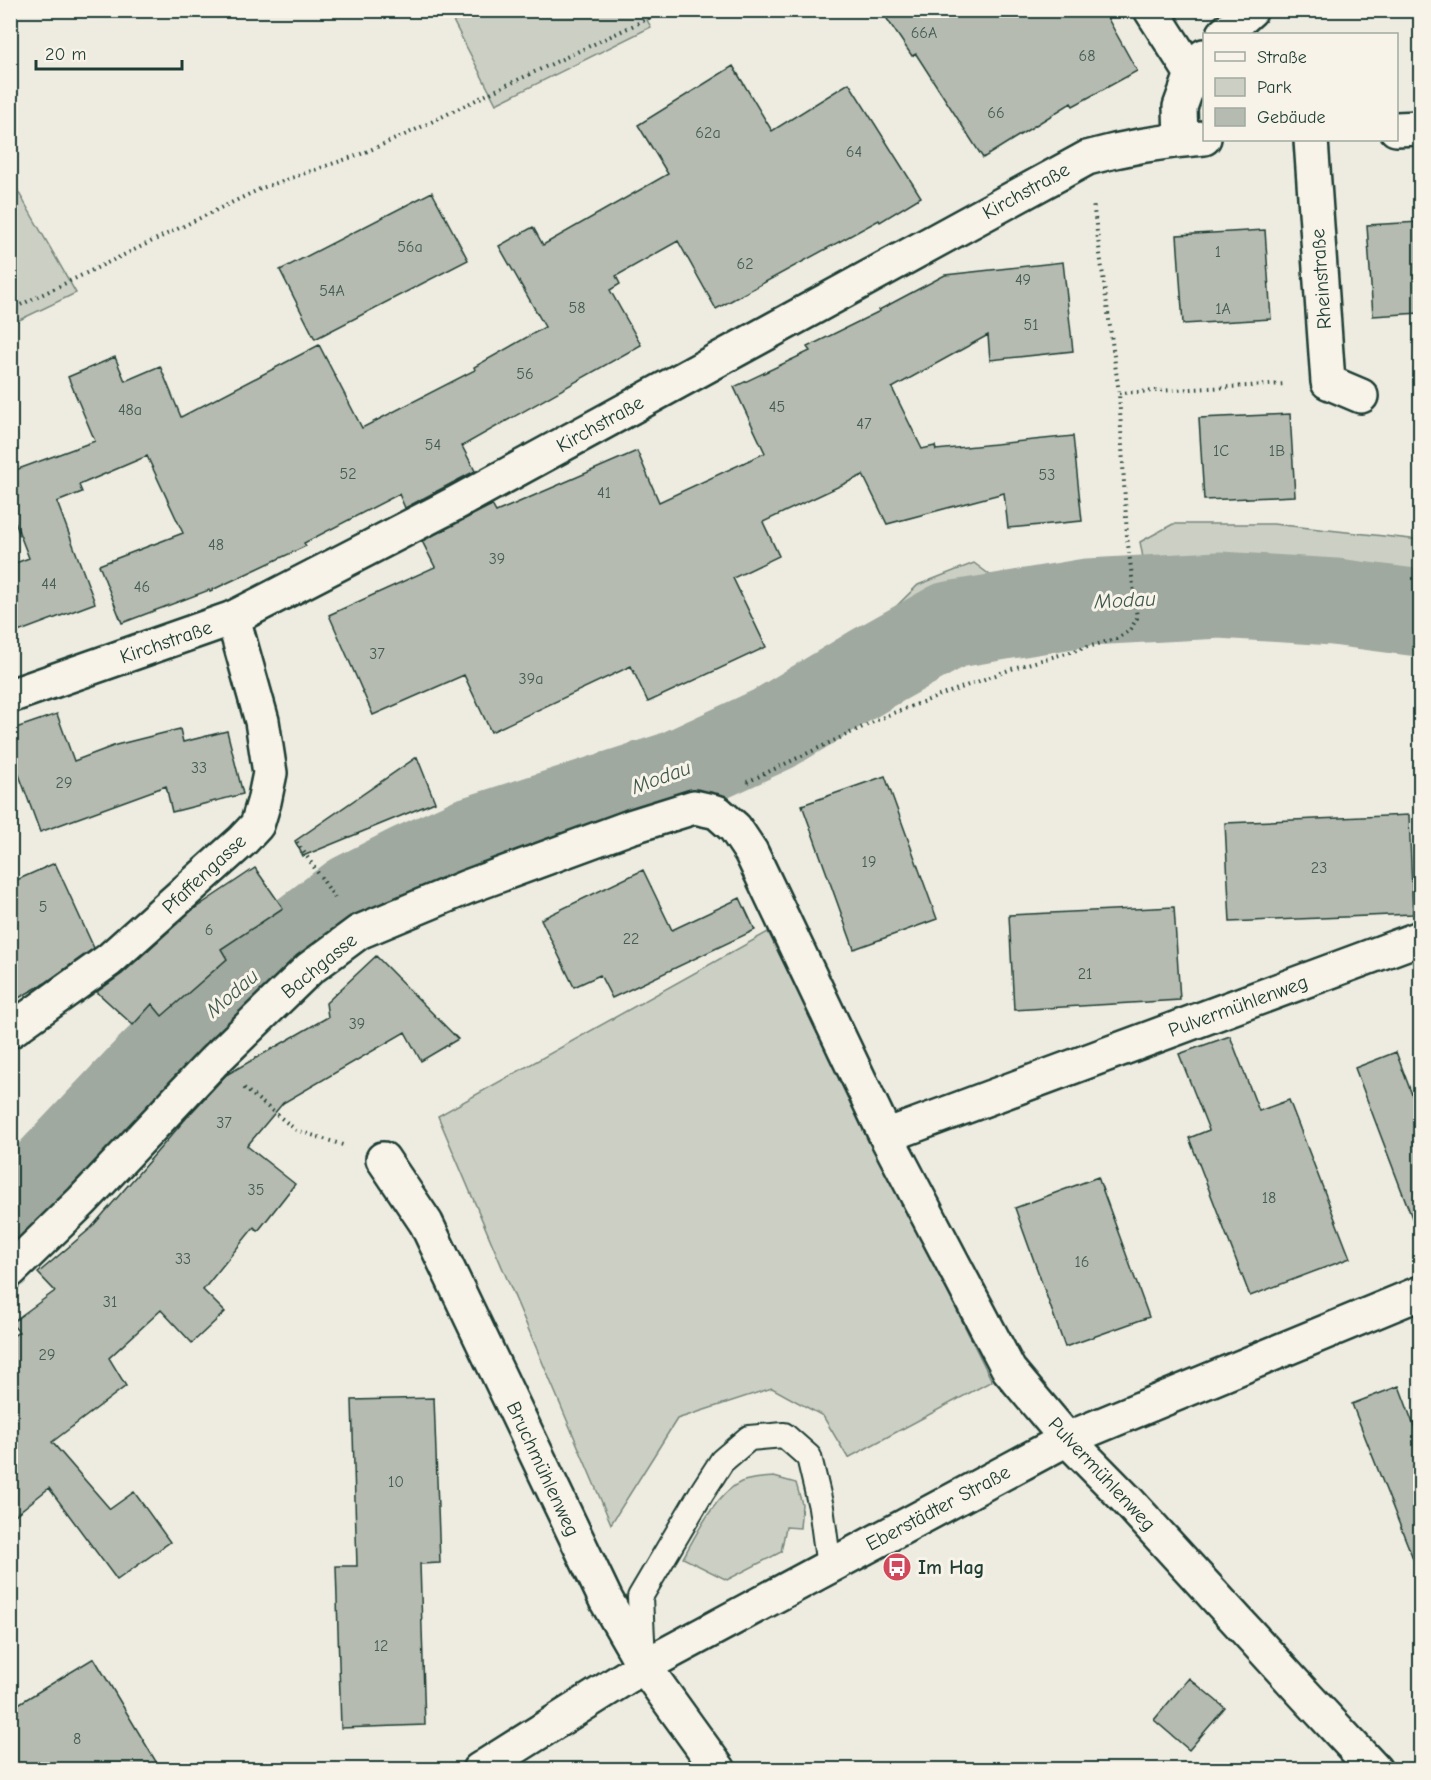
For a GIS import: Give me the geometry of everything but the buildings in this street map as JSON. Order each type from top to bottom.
[{"type":"street","points":[[1151,10],[1198,65],[1180,107],[1193,139]]},
{"type":"street","points":[[1225,33],[1251,10]]},
{"type":"street","points":[[1398,129],[1420,128]]},
{"type":"street","name":"Kirchstraße","points":[[10,696],[233,618],[454,504],[1087,158],[1120,148],[1193,139]]},
{"type":"street","name":"Rheinstraße","points":[[1311,141],[1328,382]]},
{"type":"street","points":[[1328,382],[1362,396]]},
{"type":"street","name":"Pfaffengasse","points":[[10,1031],[109,960],[242,841],[256,825],[270,773],[262,721],[233,618]]},
{"type":"street","name":"Bachgasse","points":[[10,1271],[82,1201],[213,1062],[309,969],[359,932],[467,887],[630,827],[694,807],[717,812]]},
{"type":"street","name":"Pulvermühlenweg","points":[[717,812],[735,828],[751,852],[886,1136],[1009,1370],[1067,1439],[1126,1499],[1376,1770]]},
{"type":"street","name":"Pulvermühlenweg","points":[[886,1136],[1420,938]]},
{"type":"street","name":"Bruchmühlenweg","points":[[383,1159],[426,1223],[606,1600],[644,1666],[719,1770]]},
{"type":"street","name":"Eberstädter Straße","points":[[479,1770],[644,1666],[1067,1439],[1420,1293]]},
{"type":"lane","points":[[644,1666],[640,1597],[723,1461],[749,1438],[784,1435],[809,1457],[821,1507],[829,1567]]},
{"type":"path","points":[[10,310],[262,188],[361,154],[666,10]]},
{"type":"path","points":[[717,812],[743,784],[888,715],[1017,667],[1116,639],[1130,630],[1137,618],[1127,536],[1119,393],[1087,158]]},
{"type":"path","points":[[1119,393],[1328,382]]},
{"type":"path","points":[[213,1062],[296,1130],[383,1159]]},
{"type":"green space","points":[[448,11],[666,11],[647,20],[651,27],[496,104]]},
{"type":"green space","points":[[11,179],[76,293],[10,324]]},
{"type":"green space","points":[[1173,524],[1273,524],[1420,540],[1420,639],[1278,619],[1155,616],[1058,625],[939,655],[903,675],[785,751],[666,798],[484,859],[394,898],[309,951],[226,1023],[11,1251],[10,1176],[156,1018],[166,1027],[318,893],[367,863],[684,743],[763,702],[860,642],[918,585],[974,563],[1009,589],[1148,584],[1140,542]]},
{"type":"green space","points":[[768,932],[992,1381],[848,1458],[823,1416],[772,1388],[677,1419],[611,1524],[438,1116]]},
{"type":"green space","points":[[774,1477],[796,1483],[802,1504],[800,1528],[786,1527],[781,1552],[727,1580],[683,1558],[700,1527],[723,1495],[741,1482]]},
{"type":"waterway","name":"Modau","points":[[10,1216],[148,1070],[226,993],[353,897],[469,841],[674,775],[773,729],[950,625],[1088,602],[1219,595],[1335,602],[1420,613]]},
{"type":"place","name":"Im Hag","points":[[897,1567]]}]
